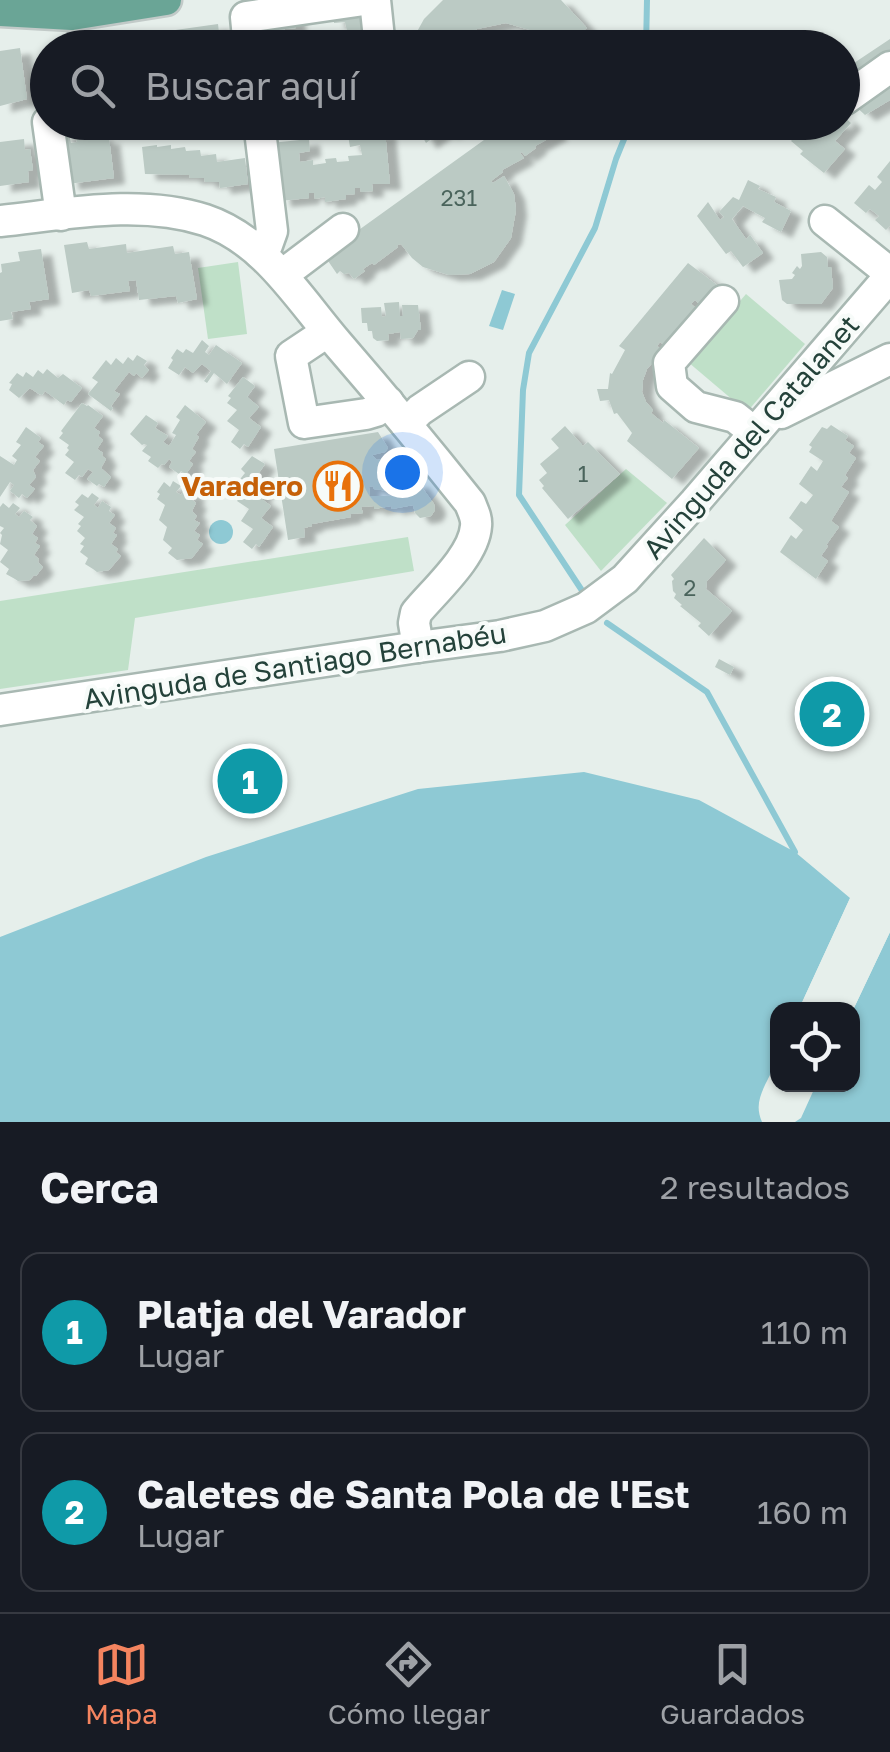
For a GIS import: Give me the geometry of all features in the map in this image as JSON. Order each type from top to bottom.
[{"type":"main road","points":[[5,0],[0,8],[72,14],[164,0]]},
{"type":"main road","points":[[138,0],[164,0]]},
{"type":"street","points":[[248,30],[246,17],[364,0]]},
{"type":"street","points":[[375,0],[378,30]]},
{"type":"street","points":[[860,88],[890,67]]},
{"type":"street","points":[[51,140],[62,214]]},
{"type":"street","points":[[260,140],[272,231],[260,253]]},
{"type":"street","points":[[0,220],[126,210],[169,212],[207,221],[241,238],[260,253],[470,503],[478,522],[463,558],[416,612],[418,646]]},
{"type":"street","points":[[825,221],[890,274]]},
{"type":"street","points":[[282,276],[343,229]]},
{"type":"street","name":"Avinguda del Catalanet","points":[[606,593],[760,426],[890,274]]},
{"type":"street","points":[[723,301],[670,363],[672,386],[696,407],[760,426],[879,364],[852,338],[832,345],[836,384]]},
{"type":"street","points":[[328,332],[292,356],[304,423],[376,411],[420,410],[469,377]]},
{"type":"street","name":"Avinguda de Santiago Bernabéu","points":[[0,710],[500,636],[545,626],[606,593]]},
{"type":"green space","points":[[238,262],[247,334],[208,339],[198,268]]},
{"type":"green space","points":[[746,294],[805,344],[747,412],[688,362]]},
{"type":"green space","points":[[626,469],[667,503],[601,571],[565,525]]},
{"type":"green space","points":[[408,537],[414,571],[135,618],[128,670],[0,689],[0,601]]},
{"type":"water","points":[[502,290],[515,294],[503,330],[489,326]]},
{"type":"water","points":[[221,520],[233,532],[221,544],[209,532]]},
{"type":"water","points":[[584,772],[699,800],[795,852],[850,898],[802,1002],[770,1002],[770,1075],[760,1098],[762,1122],[0,1122],[0,937],[206,857],[418,789]]},
{"type":"water","points":[[890,932],[890,1122],[795,1122],[801,1118],[813,1092],[860,1092],[860,1002],[857,1002]]},
{"type":"pier","points":[[852,894],[855,900],[808,1002],[802,1002]]},
{"type":"pier","points":[[890,927],[857,1002],[851,1002],[885,930]]},
{"type":"building","points":[[443,0],[561,0],[587,28],[530,30],[506,23],[476,30],[418,30]]},
{"type":"building","points":[[370,6],[373,30],[347,30],[345,22],[334,23],[333,11]]},
{"type":"building","points":[[294,15],[296,28],[258,30],[257,20]]},
{"type":"building","points":[[218,24],[219,30],[175,30]]},
{"type":"building","points":[[890,39],[890,58],[860,79],[860,59]]},
{"type":"building","points":[[20,48],[27,99],[0,106],[0,51]]},
{"type":"building","points":[[890,80],[890,100],[865,115],[860,110],[860,99]]},
{"type":"building","points":[[24,139],[33,170],[28,171],[29,182],[0,186],[0,142]]},
{"type":"building","points":[[62,140],[109,140],[114,178],[68,184]]},
{"type":"building","points":[[309,140],[310,151],[299,153],[300,162],[313,160],[313,165],[326,163],[325,159],[349,161],[348,156],[362,155],[360,145],[350,147],[349,140],[386,140],[390,184],[372,184],[373,191],[355,188],[355,194],[346,195],[346,199],[325,202],[325,197],[315,199],[314,193],[309,193],[309,198],[280,201],[271,143]]},
{"type":"building","points":[[484,140],[546,140],[525,156],[520,153],[524,158],[491,181],[504,176],[514,194],[516,210],[511,238],[494,262],[470,274],[449,275],[423,267],[401,244],[354,279],[349,273],[337,274],[324,255]]},
{"type":"building","points":[[836,140],[845,149],[824,173],[800,154],[803,151],[791,141]]},
{"type":"building","points":[[142,147],[200,150],[201,156],[216,154],[217,162],[245,158],[248,184],[220,188],[219,182],[205,182],[204,178],[189,175],[145,174]]},
{"type":"building","points":[[890,161],[890,226],[886,230],[875,220],[879,216],[870,209],[866,213],[854,203],[869,185],[875,190],[882,182],[877,177]]},
{"type":"building","points":[[748,180],[791,211],[781,232],[743,206],[732,219],[746,239],[750,235],[763,253],[743,267],[731,251],[726,254],[697,216],[708,202],[720,220],[724,217],[719,212],[733,197],[739,200]]},
{"type":"building","points":[[87,242],[89,249],[126,244],[127,253],[173,246],[175,254],[189,252],[197,299],[178,303],[176,296],[139,300],[136,280],[128,281],[130,291],[91,296],[89,290],[72,293],[64,245]]},
{"type":"building","points":[[41,249],[49,299],[29,302],[31,309],[11,312],[13,319],[0,321],[1,264],[20,261],[18,252]]},
{"type":"building","points":[[821,252],[831,267],[833,288],[821,304],[787,304],[782,300],[779,280],[792,279],[797,266],[802,266],[801,254]]},
{"type":"building","points":[[688,263],[717,285],[700,305],[695,300],[691,304],[697,309],[667,347],[660,342],[657,346],[663,351],[647,369],[642,392],[653,410],[651,413],[699,448],[672,479],[627,441],[632,433],[614,414],[609,400],[600,401],[597,389],[608,389],[610,373],[625,350],[619,346]]},
{"type":"building","points":[[399,302],[400,316],[402,305],[418,305],[421,330],[413,338],[401,339],[400,332],[388,334],[389,340],[377,341],[368,331],[367,323],[362,323],[361,308],[381,307],[382,317],[386,316],[384,303]]},
{"type":"building","points":[[202,340],[209,346],[205,352],[209,355],[216,345],[242,363],[227,384],[214,373],[207,383],[204,381],[211,371],[202,364],[193,373],[185,367],[179,375],[168,368],[177,349],[193,353]]},
{"type":"building","points":[[137,355],[147,361],[144,365],[149,370],[142,378],[129,372],[114,391],[120,394],[111,411],[88,394],[98,382],[92,378],[106,360],[111,365],[116,358],[123,364],[128,357],[133,361]]},
{"type":"building","points":[[47,369],[58,378],[63,374],[82,388],[71,402],[67,400],[64,405],[45,391],[42,395],[30,388],[19,398],[9,390],[17,373],[23,377],[26,372],[33,377],[38,370],[43,374]]},
{"type":"building","points":[[243,377],[255,386],[247,397],[259,407],[249,418],[261,427],[248,447],[244,444],[240,449],[231,442],[239,430],[227,421],[237,410],[227,403]]},
{"type":"building","points":[[82,403],[103,416],[94,428],[103,440],[97,449],[106,459],[101,468],[111,477],[104,487],[87,479],[93,472],[88,469],[75,480],[65,473],[74,462],[65,455],[69,445],[59,438]]},
{"type":"building","points":[[185,405],[206,422],[196,435],[199,437],[192,449],[196,452],[189,461],[193,464],[186,474],[179,474],[169,467],[169,459],[158,468],[148,461],[151,457],[142,451],[147,445],[130,434],[146,415],[158,423],[155,428],[168,436],[163,442],[169,446],[180,420],[176,417]]},
{"type":"building","points":[[831,425],[848,436],[845,440],[854,446],[849,453],[856,458],[841,487],[849,492],[831,521],[839,527],[821,556],[828,561],[816,579],[780,552],[791,535],[796,539],[803,530],[789,518],[801,501],[806,504],[813,495],[799,484],[811,466],[817,471],[823,461],[809,452],[809,445],[822,427],[827,429]]},
{"type":"building","points":[[565,426],[583,446],[588,442],[620,474],[568,519],[539,480],[547,473],[540,464],[559,448],[551,439]]},
{"type":"building","points":[[26,427],[41,438],[38,442],[44,446],[35,457],[40,461],[33,470],[36,477],[29,485],[35,489],[27,498],[22,494],[19,498],[10,491],[14,485],[10,482],[0,497],[0,456],[14,465],[17,460],[12,456],[21,445],[16,442]]},
{"type":"building","name":"Varadero","points":[[378,432],[388,448],[372,455],[377,460],[402,462],[403,469],[408,468],[410,482],[389,491],[369,487],[370,496],[409,496],[408,487],[418,482],[434,504],[431,516],[420,518],[413,505],[392,509],[361,507],[363,513],[312,524],[304,528],[305,537],[288,540],[274,449]]},
{"type":"building","points":[[252,456],[265,464],[256,477],[267,485],[259,497],[271,506],[261,518],[273,527],[259,547],[256,544],[252,549],[243,542],[253,529],[241,521],[249,509],[237,501],[246,489],[237,483],[245,473],[241,469]]},
{"type":"building","points":[[173,481],[181,486],[176,492],[181,495],[185,489],[195,495],[191,499],[196,503],[192,511],[197,516],[194,520],[200,523],[194,531],[203,544],[192,558],[177,560],[168,553],[172,548],[163,540],[167,527],[159,520],[165,505],[157,499],[157,492],[164,482],[170,487]]},
{"type":"building","points":[[92,493],[99,498],[94,505],[98,508],[102,501],[115,515],[109,523],[116,528],[113,533],[117,535],[111,544],[121,556],[109,570],[97,572],[85,564],[88,558],[80,552],[85,538],[77,531],[84,517],[74,510],[82,494],[88,498]]},
{"type":"building","points":[[3,503],[9,508],[13,503],[20,508],[15,514],[19,517],[24,511],[37,526],[32,534],[40,546],[34,555],[43,567],[30,580],[18,581],[6,574],[9,569],[0,562],[8,550],[0,544]]},
{"type":"building","points":[[704,538],[726,560],[707,581],[706,589],[732,611],[709,636],[674,598],[671,575]]},
{"type":"building","points":[[719,659],[734,667],[730,675],[715,667]]},
{"type":"waterway","points":[[646,30],[647,0]]},
{"type":"waterway","points":[[583,592],[519,495],[523,390],[529,353],[595,228],[624,140]]},
{"type":"waterway","points":[[607,623],[707,692],[795,852]]},
{"type":"place","name":"Varadero","points":[[338,486]]},
{"type":"place","name":"Caletes de Santa Pola de l'Est","points":[[832,714]]},
{"type":"place","name":"Platja del Varador","points":[[250,781]]}]
